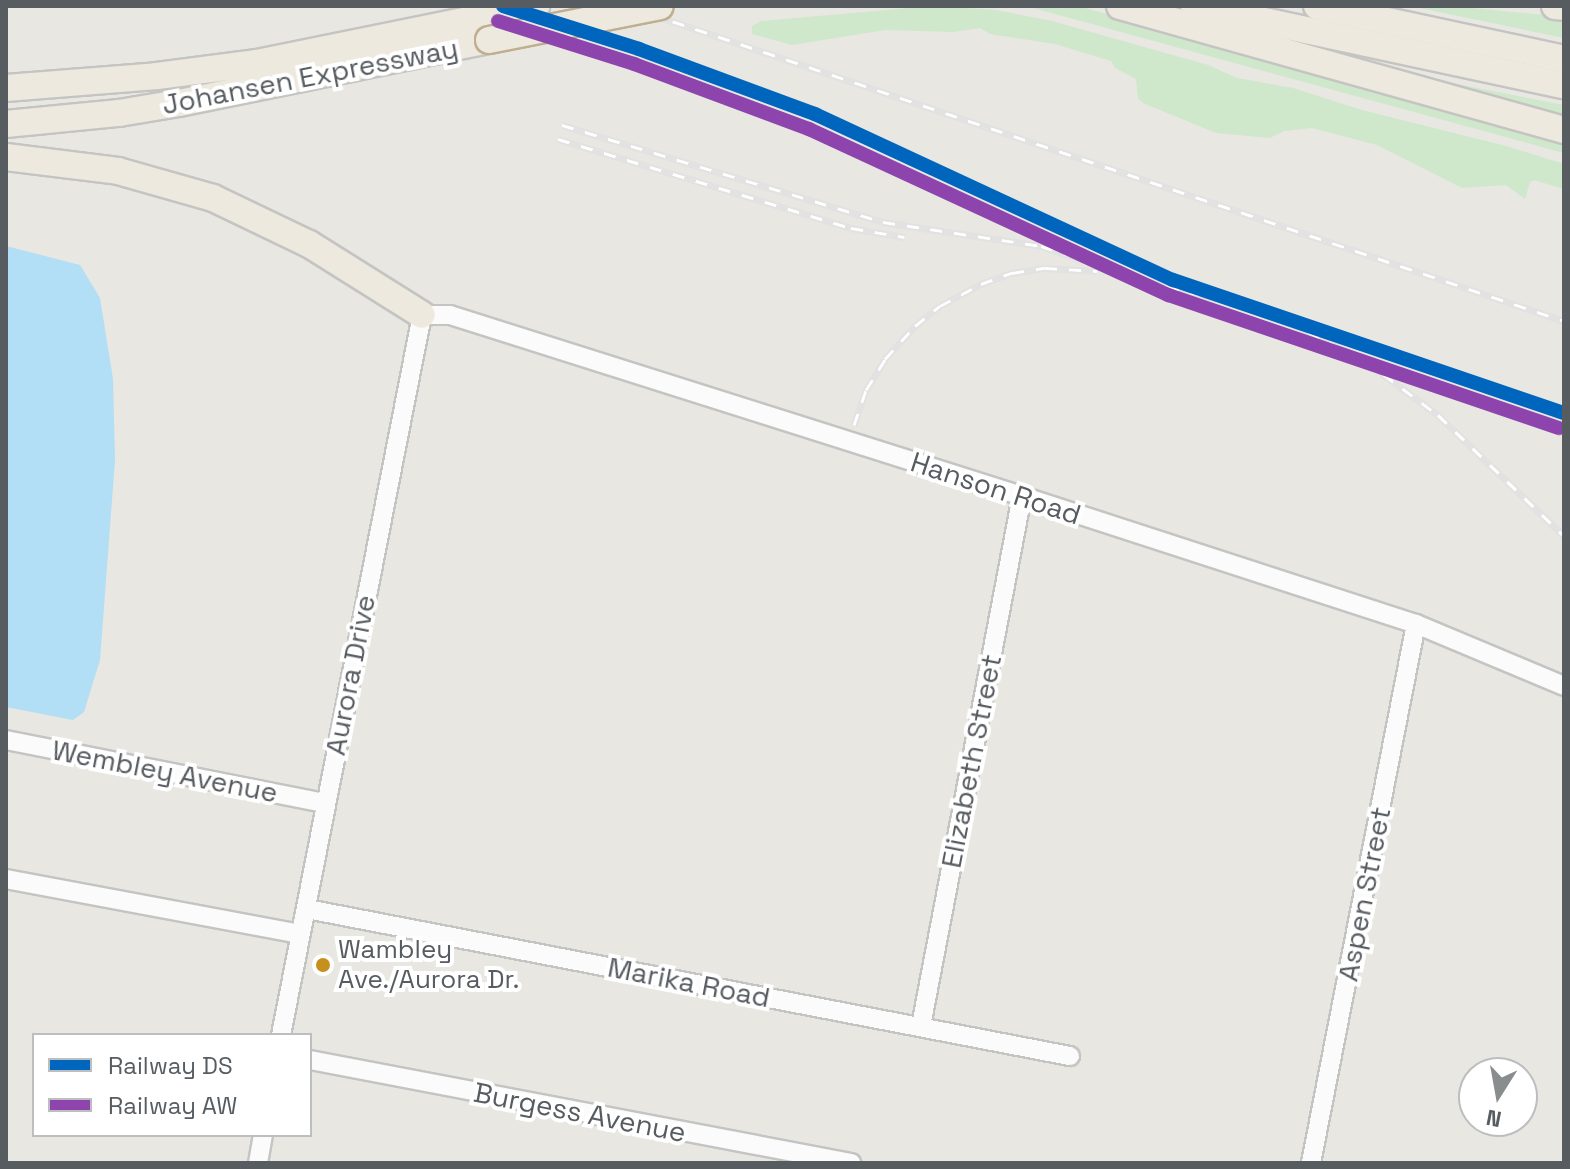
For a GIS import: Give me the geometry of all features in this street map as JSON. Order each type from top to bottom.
[{"type":"highway","name":"Johansen Expressway","points":[[6,88],[207,70],[536,6]]},
{"type":"highway","name":"Johansen Expressway","points":[[6,124],[164,106],[660,6]]},
{"type":"highway","points":[[1120,6],[1564,130]]},
{"type":"highway","points":[[1194,6],[1564,85]]},
{"type":"highway","points":[[1317,6],[1564,59]]},
{"type":"highway","points":[[1555,6],[1564,7]]},
{"type":"highway","points":[[6,157],[72,162],[118,171],[213,198],[309,244],[422,315]]},
{"type":"street","name":"Hanson Road","points":[[422,315],[450,315],[1022,496],[1416,624],[1564,686]]},
{"type":"street","name":"Aurora Drive","points":[[281,1033],[422,315]]},
{"type":"street","name":"Elizabeth Street","points":[[921,1026],[1022,496]]},
{"type":"street","name":"Aspen Street","points":[[1311,1163],[1416,624]]},
{"type":"street","name":"Wembley Avenue","points":[[6,740],[325,803]]},
{"type":"street","points":[[6,879],[300,934]]},
{"type":"street","name":"Marika Road","points":[[307,909],[1070,1056]]},
{"type":"street","name":"Burgess Avenue","points":[[312,1060],[851,1163]]},
{"type":"street","points":[[258,1163],[263,1137]]},
{"type":"green space","points":[[932,6],[996,10],[1052,21],[1208,65],[1237,78],[1293,88],[1362,110],[1506,146],[1564,164],[1564,189],[1534,180],[1530,182],[1525,199],[1506,185],[1462,188],[1377,145],[1312,128],[1284,131],[1270,138],[1216,133],[1143,103],[1138,99],[1136,79],[1115,68],[1111,61],[1055,44],[990,34],[980,28],[954,32],[885,30],[792,45],[752,34],[752,26],[761,21]]},
{"type":"green space","points":[[1026,6],[1078,6],[1564,141],[1564,153]]},
{"type":"green space","points":[[1410,6],[1451,6],[1564,17],[1564,38]]},
{"type":"green space","points":[[1379,69],[1564,105],[1564,125]]},
{"type":"water","points":[[6,246],[80,265],[100,298],[113,379],[115,460],[100,660],[84,712],[73,720],[6,707]]},
{"type":"railway","points":[[627,6],[1564,321]]},
{"type":"railway","points":[[562,125],[883,222],[1041,246],[1167,287],[1242,304]]},
{"type":"railway","points":[[558,139],[851,228],[904,237]]},
{"type":"railway","points":[[854,425],[866,390],[885,359],[915,326],[940,306],[981,284],[1012,273],[1045,268],[1097,271]]},
{"type":"railway","points":[[1287,321],[1364,360],[1438,415],[1564,536]]},
{"type":"rail line","name":"DS","points":[[503,6],[639,49],[815,114],[1173,280],[1564,413]]},
{"type":"rail line","name":"AW","points":[[498,21],[634,64],[809,129],[1168,295],[1559,428]]},
{"type":"place","name":"Wambley Ave./Aurora Dr.","points":[[323,965]]}]
